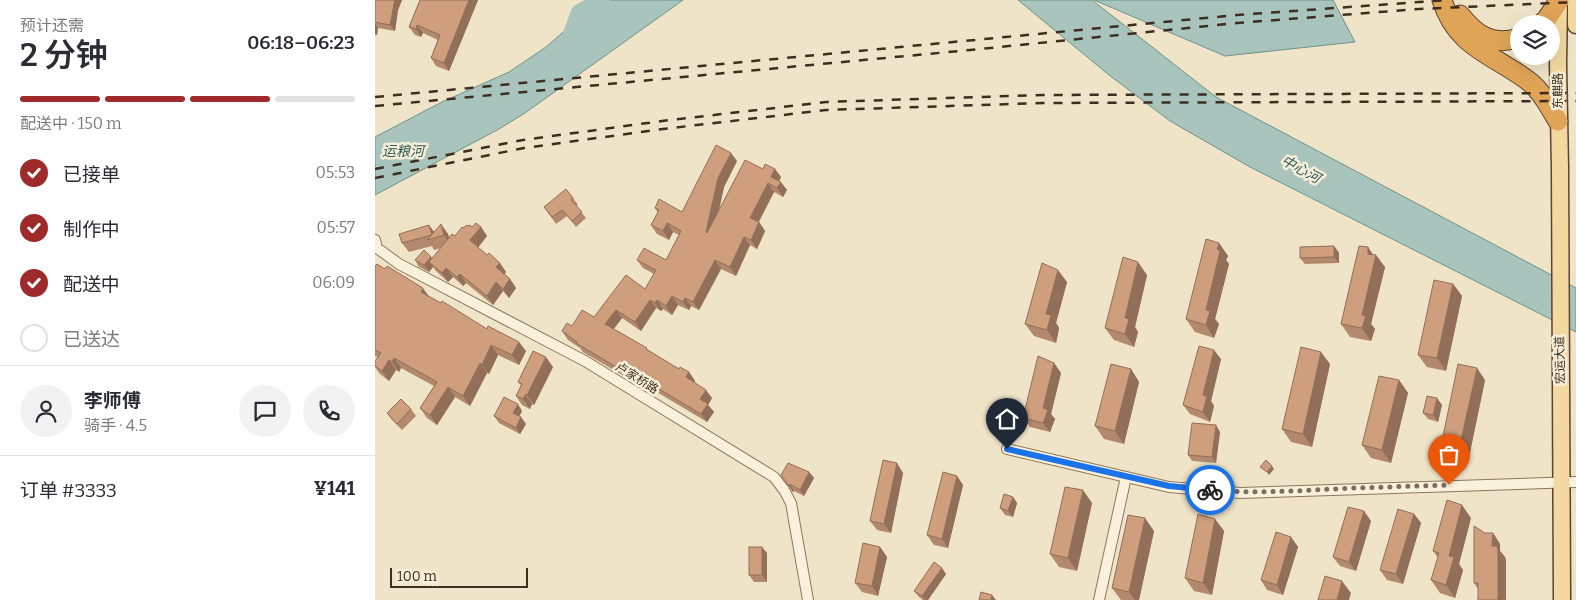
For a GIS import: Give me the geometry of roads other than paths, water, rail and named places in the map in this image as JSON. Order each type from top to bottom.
[{"type":"highway","points":[[1442,0],[1457,29],[1471,45],[1532,84],[1558,121]]},
{"type":"highway","points":[[1452,0],[1456,10],[1470,27],[1488,39],[1505,42],[1510,41]]},
{"type":"highway","points":[[1551,15],[1565,0]]},
{"type":"main road","name":"东麒路","points":[[1558,121],[1565,0]]},
{"type":"main road","points":[[1565,0],[1576,25]]},
{"type":"main road","name":"宏运大道","points":[[1558,121],[1561,271],[1560,326],[1569,482],[1562,600]]},
{"type":"street","name":"卢家桥路","points":[[375,240],[377,248],[399,264],[585,361],[774,477],[791,503],[808,600]]},
{"type":"street","points":[[1007,449],[1169,486],[1240,493],[1569,482]]},
{"type":"street","points":[[1099,600],[1126,477]]},
{"type":"water","name":"运粮河","points":[[600,0],[683,0],[525,113],[499,129],[375,195],[375,137],[442,102],[509,72],[546,47]]},
{"type":"water","name":"中心河","points":[[1018,0],[1092,0],[1216,97],[1576,288],[1576,332],[1250,167],[1170,121],[1109,75]]},
{"type":"water","points":[[1094,0],[1333,0],[1355,42],[1225,56]]},
{"type":"waterway","points":[[568,42],[579,12],[602,0]]},
{"type":"railway","points":[[375,97],[1237,15],[1448,0]]},
{"type":"railway","points":[[375,106],[1237,23],[1419,9],[1576,2]]},
{"type":"railway","points":[[375,169],[523,140],[662,121],[826,102],[1042,95],[1576,93]]},
{"type":"railway","points":[[375,178],[524,148],[826,110],[1042,103],[1576,101]]}]
